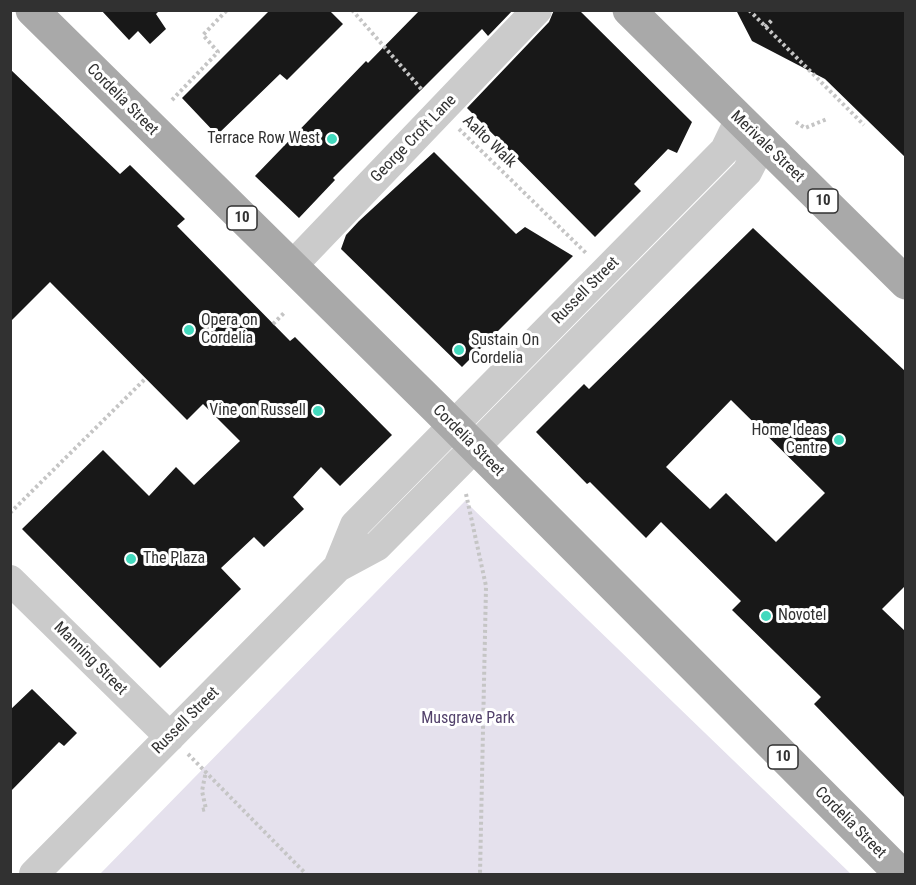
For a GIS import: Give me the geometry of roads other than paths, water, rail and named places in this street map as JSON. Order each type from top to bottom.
[{"type":"main road","name":"Cordelia Street","points":[[32,10],[901,874]]},
{"type":"main road","name":"Merivale Street","points":[[629,10],[750,132],[906,283]]},
{"type":"street","name":"George Croft Lane","points":[[291,267],[537,10]]},
{"type":"street","name":"Russell Street","points":[[34,874],[338,567],[355,525],[464,437],[725,150],[750,132]]},
{"type":"street","name":"Manning Street","points":[[10,580],[170,737]]},
{"type":"place","name":"Terrace Row West","points":[[332,139]]},
{"type":"place","name":"Opera on Cordelia","points":[[189,330]]},
{"type":"place","name":"Sustain On Cordelia","points":[[459,350]]},
{"type":"place","name":"Vine on Russell","points":[[318,411]]},
{"type":"place","name":"Home Ideas Centre","points":[[839,440]]},
{"type":"place","name":"The Plaza","points":[[131,559]]},
{"type":"place","name":"Novotel","points":[[766,616]]},
{"type":"park label","name":"Musgrave Park","points":[[468,719]]}]
